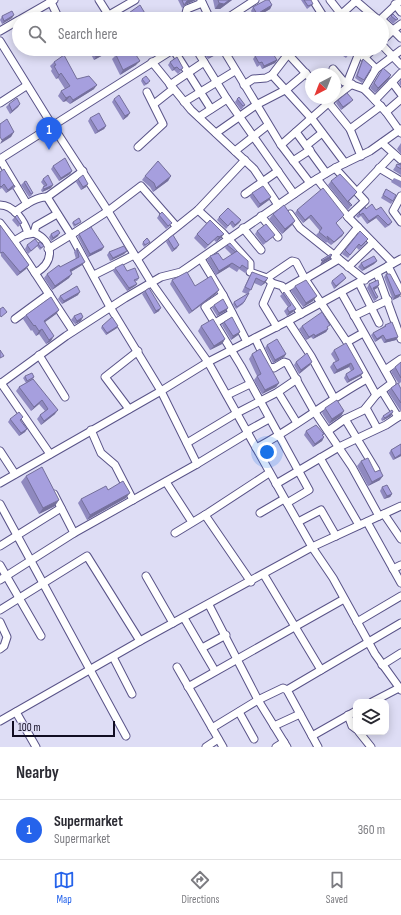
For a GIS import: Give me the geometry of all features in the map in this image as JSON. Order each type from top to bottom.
[{"type":"street","points":[[99,0],[107,12]]},
{"type":"street","points":[[117,12],[135,0]]},
{"type":"street","points":[[237,12],[255,0]]},
{"type":"street","points":[[330,0],[337,12]]},
{"type":"street","points":[[343,12],[356,0],[369,12]]},
{"type":"street","points":[[33,12],[51,1],[56,12]]},
{"type":"street","points":[[186,12],[187,9],[202,1],[207,12]]},
{"type":"street","points":[[317,1],[322,12]]},
{"type":"street","points":[[389,12],[398,2],[401,12]]},
{"type":"street","points":[[0,31],[12,24]]},
{"type":"street","points":[[389,34],[401,24]]},
{"type":"street","points":[[389,27],[401,38]]},
{"type":"street","points":[[0,41],[2,51],[83,171],[151,282],[208,362],[312,548],[344,599],[368,643],[400,689],[378,699]]},
{"type":"street","points":[[375,100],[393,56],[401,50]]},
{"type":"street","points":[[389,52],[401,65]]},
{"type":"street","points":[[27,204],[0,159],[142,64],[152,62],[162,56]]},
{"type":"street","points":[[178,56],[211,109]]},
{"type":"street","points":[[200,56],[227,99],[294,194]]},
{"type":"street","points":[[229,56],[235,71],[268,125],[281,145],[310,183]]},
{"type":"street","points":[[244,85],[253,79],[266,78],[272,75],[287,56]]},
{"type":"street","points":[[293,56],[305,72]]},
{"type":"street","points":[[341,91],[350,84],[358,56]]},
{"type":"street","points":[[362,56],[386,74],[401,94]]},
{"type":"street","points":[[152,62],[184,102],[245,160],[300,228],[348,266],[362,281],[379,323]]},
{"type":"street","points":[[154,104],[188,73],[204,62]]},
{"type":"street","points":[[184,102],[235,71]]},
{"type":"street","points":[[364,89],[368,80],[386,74],[401,73]]},
{"type":"street","points":[[216,133],[256,105],[287,89],[305,74]]},
{"type":"street","points":[[272,75],[287,89],[312,119],[345,163]]},
{"type":"street","points":[[50,454],[0,383],[73,331],[110,307],[161,277],[179,273],[310,183],[335,168],[361,156],[400,131],[383,109],[364,89],[344,82],[341,78]]},
{"type":"street","points":[[0,102],[26,86]]},
{"type":"street","points":[[138,147],[163,124],[147,92]]},
{"type":"street","points":[[350,129],[401,98]]},
{"type":"street","points":[[199,117],[227,99]]},
{"type":"street","points":[[281,145],[312,119],[326,104]]},
{"type":"street","points":[[334,104],[350,129],[361,156]]},
{"type":"street","points":[[235,151],[268,125]]},
{"type":"street","points":[[296,132],[326,173]]},
{"type":"street","points":[[293,161],[322,133]]},
{"type":"street","points":[[382,143],[401,160]]},
{"type":"street","points":[[357,192],[393,154]]},
{"type":"street","points":[[94,275],[136,257],[198,210],[245,160]]},
{"type":"street","points":[[335,168],[365,201],[348,217]]},
{"type":"street","points":[[379,168],[401,181]]},
{"type":"street","points":[[245,194],[278,170]]},
{"type":"street","points":[[15,212],[27,204],[43,197],[47,197],[83,171]]},
{"type":"street","points":[[317,179],[348,217],[373,243],[391,265],[401,292]]},
{"type":"street","points":[[48,248],[108,211],[141,186],[176,226]]},
{"type":"street","points":[[401,196],[393,211],[401,222]]},
{"type":"street","points":[[47,197],[94,275],[110,307],[162,391],[197,464]]},
{"type":"street","points":[[0,205],[8,205],[31,233],[42,238],[48,248],[50,255],[48,263],[35,273]]},
{"type":"street","points":[[198,210],[228,238],[250,263],[250,272],[281,285],[301,314]]},
{"type":"street","points":[[14,241],[31,233],[36,226],[57,214]]},
{"type":"street","points":[[261,216],[278,237]]},
{"type":"street","points":[[0,223],[14,241],[73,331]]},
{"type":"street","points":[[285,289],[337,258],[358,227]]},
{"type":"street","points":[[243,228],[261,250]]},
{"type":"street","points":[[348,266],[373,243]]},
{"type":"street","points":[[201,259],[223,295],[247,342]]},
{"type":"street","points":[[0,483],[15,474],[39,464],[50,454],[162,391],[208,362],[277,327],[401,259]]},
{"type":"street","points":[[276,484],[357,437],[378,428],[399,416],[366,379],[347,342],[304,278],[297,263],[293,261],[269,281],[263,304],[277,327]]},
{"type":"street","points":[[377,273],[401,339]]},
{"type":"street","points":[[328,431],[345,419],[366,408],[379,393],[392,383],[341,292]]},
{"type":"street","points":[[15,319],[49,294]]},
{"type":"street","points":[[223,295],[205,308],[232,350],[309,490],[260,513]]},
{"type":"street","points":[[354,316],[388,300]]},
{"type":"street","points":[[215,323],[232,313]]},
{"type":"street","points":[[288,321],[313,360],[334,398]]},
{"type":"street","points":[[347,342],[364,333]]},
{"type":"street","points":[[255,338],[269,367],[274,368],[285,362],[297,379],[314,411],[339,447],[381,515],[401,539]]},
{"type":"street","points":[[129,410],[105,377],[138,351]]},
{"type":"street","points":[[39,356],[65,397]]},
{"type":"street","points":[[385,370],[401,359]]},
{"type":"street","points":[[187,444],[237,413],[278,392],[297,379]]},
{"type":"street","points":[[256,448],[280,436],[314,411],[366,379]]},
{"type":"street","points":[[227,395],[250,384]]},
{"type":"street","points":[[278,392],[297,423]]},
{"type":"street","points":[[366,408],[378,428]]},
{"type":"street","points":[[3,578],[74,533],[197,464],[269,419]]},
{"type":"street","points":[[345,419],[376,470]]},
{"type":"street","points":[[91,430],[100,453],[115,465],[133,500]]},
{"type":"street","points":[[0,451],[15,474]]},
{"type":"street","points":[[320,458],[359,525]]},
{"type":"street","points":[[175,533],[205,515],[269,472]]},
{"type":"street","points":[[166,482],[192,522]]},
{"type":"street","points":[[51,488],[74,533]]},
{"type":"street","points":[[0,504],[126,736]]},
{"type":"street","points":[[0,721],[140,641],[312,548],[401,506]]},
{"type":"street","points":[[0,546],[61,508]]},
{"type":"street","points":[[298,522],[320,510],[336,536]]},
{"type":"street","points":[[205,515],[251,582]]},
{"type":"street","points":[[367,522],[401,583]]},
{"type":"street","points":[[0,610],[87,556],[140,641]]},
{"type":"street","points":[[393,569],[401,565]]},
{"type":"street","points":[[0,566],[3,578],[18,598],[40,636]]},
{"type":"street","points":[[264,575],[321,670]]},
{"type":"street","points":[[146,576],[173,624]]},
{"type":"street","points":[[357,622],[401,596]]},
{"type":"street","points":[[188,687],[344,599]]},
{"type":"street","points":[[209,605],[238,658],[258,700],[286,745],[276,747]]},
{"type":"street","points":[[184,618],[215,671]]},
{"type":"street","points":[[0,622],[7,637],[4,646],[0,649]]},
{"type":"street","points":[[212,728],[258,700],[283,688],[287,690],[401,624]]},
{"type":"street","points":[[202,648],[226,635]]},
{"type":"street","points":[[382,665],[401,653]]},
{"type":"street","points":[[113,657],[132,694]]},
{"type":"street","points":[[177,667],[223,747]]},
{"type":"street","points":[[287,690],[318,747]]},
{"type":"street","points":[[16,712],[36,747]]},
{"type":"street","points":[[239,712],[254,739]]},
{"type":"street","points":[[312,736],[353,712]]},
{"type":"street","points":[[274,726],[300,714]]},
{"type":"street","points":[[348,715],[353,727]]},
{"type":"street","points":[[361,735],[371,747]]},
{"type":"street","points":[[206,747],[218,739]]},
{"type":"building","points":[[182,0],[190,0],[184,5]]},
{"type":"building","points":[[218,0],[229,0],[224,4],[219,3]]},
{"type":"building","points":[[266,0],[269,0],[272,5],[260,12],[256,12],[253,7]]},
{"type":"building","points":[[304,0],[311,0],[313,4],[308,6]]},
{"type":"building","points":[[140,5],[144,12],[130,12]]},
{"type":"building","points":[[12,12],[12,16],[4,21],[2,16]]},
{"type":"building","points":[[393,14],[398,19],[396,20],[391,16]]},
{"type":"building","points":[[65,56],[77,79],[89,76],[97,85],[73,100],[70,96],[66,98],[61,91],[70,86],[61,73],[59,75],[54,66],[56,65],[54,62]]},
{"type":"building","points":[[116,56],[137,56],[140,61],[123,70]]},
{"type":"building","points":[[255,56],[274,56],[277,60],[264,66],[262,62],[259,63]]},
{"type":"building","points":[[177,57],[183,68],[180,70],[177,67],[174,68],[170,62]]},
{"type":"building","points":[[363,59],[372,67],[364,80],[357,76]]},
{"type":"building","points":[[383,68],[391,75],[378,88],[374,83]]},
{"type":"building","points":[[146,76],[150,81],[146,84],[142,79]]},
{"type":"building","points":[[347,93],[353,100],[343,107],[341,104],[341,98]]},
{"type":"building","points":[[119,95],[130,113],[125,116],[114,99]]},
{"type":"building","points":[[239,97],[245,105],[243,106],[237,99]]},
{"type":"building","points":[[17,98],[20,104],[12,111],[9,104]]},
{"type":"building","points":[[99,113],[106,126],[98,131],[90,118]]},
{"type":"building","points":[[7,119],[14,132],[2,140],[0,137],[0,124]]},
{"type":"building","points":[[65,158],[72,171],[61,178],[53,166]]},
{"type":"building","points":[[158,161],[171,176],[156,188],[154,183],[145,176]]},
{"type":"building","points":[[401,163],[401,169],[396,166],[397,164],[400,165]]},
{"type":"building","points":[[4,169],[14,185],[8,190],[4,184],[1,187],[0,186],[0,172]]},
{"type":"building","points":[[340,174],[357,192],[348,201],[352,205],[351,206],[331,181]]},
{"type":"building","points":[[48,175],[53,185],[44,189],[43,187],[47,185],[43,179]]},
{"type":"building","points":[[83,175],[88,184],[83,187],[78,179]]},
{"type":"building","points":[[26,181],[33,193],[31,194],[24,182]]},
{"type":"building","points":[[263,186],[271,197],[260,204],[252,193]]},
{"type":"building","points":[[323,188],[344,215],[336,223],[344,233],[334,242],[319,232],[322,228],[311,215],[305,220],[297,210]]},
{"type":"building","points":[[386,189],[396,195],[393,201],[383,195]]},
{"type":"building","points":[[372,204],[376,210],[381,207],[392,222],[388,225],[378,215],[369,221],[363,213],[360,215],[359,213],[365,207],[366,209]]},
{"type":"building","points":[[284,205],[295,221],[285,229],[273,214]]},
{"type":"building","points":[[228,208],[241,220],[235,225],[232,221],[228,226],[219,217]]},
{"type":"building","points":[[162,212],[172,223],[168,226],[159,215]]},
{"type":"building","points":[[17,215],[22,223],[20,224],[15,217]]},
{"type":"building","points":[[79,218],[81,222],[75,225],[73,222]]},
{"type":"building","points":[[210,220],[224,234],[219,237],[218,236],[208,245],[197,234]]},
{"type":"building","points":[[266,224],[275,235],[266,242],[257,231]]},
{"type":"building","points":[[0,225],[29,265],[20,272],[3,252],[0,253]]},
{"type":"building","points":[[91,227],[104,247],[90,254],[79,234]]},
{"type":"building","points":[[58,230],[60,233],[53,238],[51,234]]},
{"type":"building","points":[[360,231],[368,239],[361,246],[359,244],[350,255],[345,250]]},
{"type":"building","points":[[173,235],[179,245],[174,249],[168,239]]},
{"type":"building","points":[[147,238],[150,242],[145,245],[143,242]]},
{"type":"building","points":[[35,239],[39,244],[31,251],[27,245]]},
{"type":"building","points":[[40,242],[44,246],[41,248],[38,244]]},
{"type":"building","points":[[230,243],[237,251],[236,252],[227,245]]},
{"type":"building","points":[[124,246],[127,251],[113,258],[109,252]]},
{"type":"building","points":[[77,248],[85,262],[70,270],[72,274],[55,286],[47,274],[59,265],[60,267],[79,257]]},
{"type":"building","points":[[237,251],[248,261],[248,269],[242,265],[240,268],[232,263],[219,271],[210,256],[218,253],[223,260]]},
{"type":"building","points":[[331,254],[332,255],[322,261],[321,260]]},
{"type":"building","points":[[374,256],[377,261],[364,268],[361,263]]},
{"type":"building","points":[[123,264],[127,271],[135,268],[139,278],[134,280],[137,284],[129,288],[115,268]]},
{"type":"building","points":[[187,272],[195,286],[211,276],[219,290],[192,311],[172,280]]},
{"type":"building","points":[[252,272],[268,278],[264,282],[256,278],[251,290],[245,287]]},
{"type":"building","points":[[342,273],[346,278],[336,286],[332,281]]},
{"type":"building","points":[[386,274],[390,274],[401,294],[395,296]]},
{"type":"building","points":[[306,280],[317,296],[306,303],[295,286]]},
{"type":"building","points":[[378,280],[379,285],[373,288],[378,297],[376,298],[369,284]]},
{"type":"building","points":[[77,286],[80,292],[64,301],[60,296]]},
{"type":"building","points":[[149,288],[161,308],[156,311],[145,291]]},
{"type":"building","points":[[284,292],[296,309],[289,312],[287,308],[291,305],[283,293]]},
{"type":"building","points":[[249,293],[244,302],[237,307],[234,302]]},
{"type":"building","points":[[51,297],[59,310],[44,321],[54,336],[49,340],[42,329],[39,331],[26,315]]},
{"type":"building","points":[[223,299],[228,308],[219,313],[214,305]]},
{"type":"building","points":[[3,307],[7,312],[1,317],[0,309]]},
{"type":"building","points":[[322,312],[330,325],[327,327],[328,329],[315,336],[314,334],[309,337],[302,326]]},
{"type":"building","points":[[81,313],[83,317],[77,321],[74,316]]},
{"type":"building","points":[[112,317],[118,326],[107,333],[102,326]]},
{"type":"building","points":[[232,317],[240,332],[233,336],[224,322]]},
{"type":"building","points":[[213,319],[225,339],[214,346],[201,326]]},
{"type":"building","points":[[392,322],[398,337],[386,340],[383,335],[377,339],[373,333]]},
{"type":"building","points":[[277,339],[286,354],[275,360],[267,345]]},
{"type":"building","points":[[346,343],[363,373],[349,380],[346,374],[354,369],[351,363],[337,370],[333,363],[339,360],[334,350]]},
{"type":"building","points":[[260,349],[279,383],[265,390],[257,376],[261,374],[252,354]]},
{"type":"building","points":[[0,350],[4,356],[0,358]]},
{"type":"building","points":[[307,353],[312,362],[301,370],[296,362]]},
{"type":"building","points":[[401,362],[401,378],[395,367]]},
{"type":"building","points":[[32,373],[34,377],[27,381],[25,376]]},
{"type":"building","points":[[33,379],[58,410],[44,421],[40,415],[48,409],[42,400],[34,407],[19,387]]},
{"type":"building","points":[[398,383],[401,389],[401,403],[391,388]]},
{"type":"building","points":[[337,400],[344,411],[332,419],[325,408]]},
{"type":"building","points":[[392,410],[393,412],[385,418],[383,416]]},
{"type":"building","points":[[19,412],[23,417],[20,420],[27,429],[21,433],[10,419]]},
{"type":"building","points":[[316,425],[324,434],[322,435],[324,437],[315,444],[306,431]]},
{"type":"building","points":[[401,444],[401,454],[395,458],[391,450]]},
{"type":"building","points":[[368,458],[375,472],[380,470],[383,476],[372,482],[361,461]]},
{"type":"building","points":[[42,467],[59,500],[43,508],[26,476]]},
{"type":"building","points":[[123,481],[130,493],[90,515],[81,499],[106,486],[108,490]]},
{"type":"building","points":[[387,485],[392,494],[387,496],[382,487]]},
{"type":"place","name":"Supermarket","points":[[49,150]]}]
